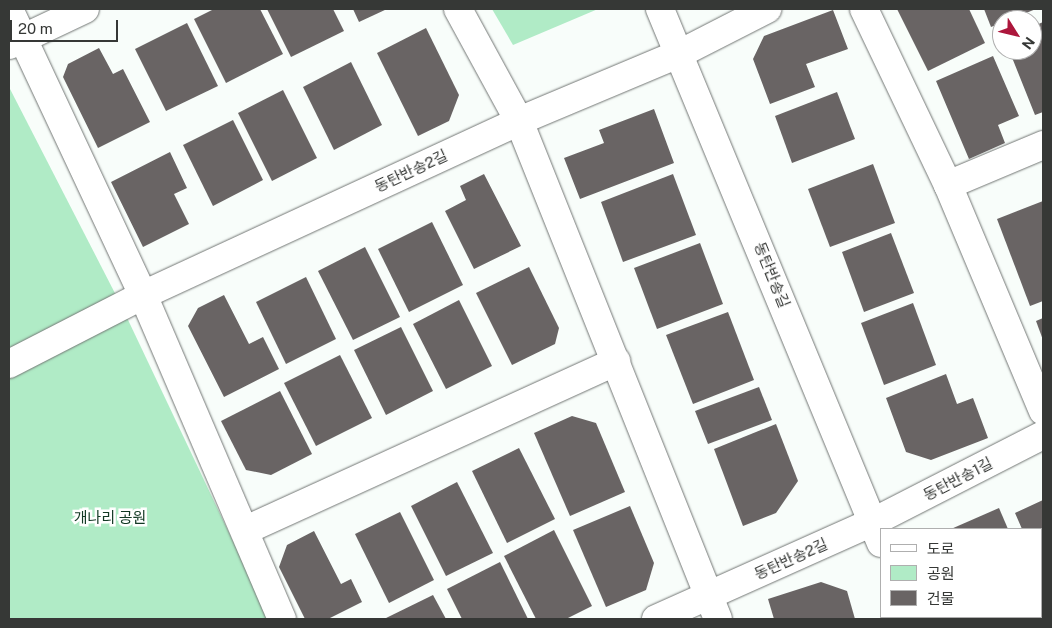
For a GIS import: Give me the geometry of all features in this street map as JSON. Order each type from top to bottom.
[{"type":"street","points":[[9,9],[17,41],[143,295],[246,530],[282,619]]},
{"type":"street","points":[[17,41],[85,9]]},
{"type":"street","points":[[458,9],[519,121],[713,608]]},
{"type":"street","name":"동탄반송길","points":[[660,9],[681,52],[877,533]]},
{"type":"street","points":[[681,52],[767,9]]},
{"type":"street","points":[[864,9],[948,185],[1043,411]]},
{"type":"street","name":"동탄반송2길","points":[[9,364],[143,295],[519,121],[681,52]]},
{"type":"street","points":[[948,185],[1043,145]]},
{"type":"street","points":[[246,530],[616,361]]},
{"type":"street","name":"동탄반송1길","points":[[885,528],[1043,435]]},
{"type":"street","name":"동탄반송2길","points":[[656,619],[713,608],[877,533]]},
{"type":"green space","points":[[492,9],[598,9],[513,45]]},
{"type":"green space","name":"개나리 공원","points":[[9,87],[120,303],[270,619],[9,619]]},
{"type":"building","points":[[214,9],[260,9],[283,54],[226,83],[194,19]]},
{"type":"building","points":[[267,9],[333,9],[344,31],[291,57]]},
{"type":"building","points":[[353,9],[387,9],[359,22]]},
{"type":"building","points":[[897,9],[969,9],[985,43],[928,71]]},
{"type":"building","points":[[984,9],[1036,9],[992,10],[991,27]]},
{"type":"building","points":[[833,10],[848,49],[806,64],[815,87],[770,104],[753,59],[764,36]]},
{"type":"building","points":[[1042,22],[1043,112],[1035,115],[1013,60],[1042,60]]},
{"type":"building","points":[[187,23],[218,86],[166,111],[135,49]]},
{"type":"building","points":[[426,28],[459,95],[449,121],[418,136],[377,53]]},
{"type":"building","points":[[99,48],[113,74],[123,69],[150,122],[98,148],[63,77],[68,64]]},
{"type":"building","points":[[992,56],[1019,116],[998,125],[1005,143],[969,159],[936,81]]},
{"type":"building","points":[[351,62],[382,125],[334,150],[303,87]]},
{"type":"building","points":[[283,90],[317,158],[272,181],[238,113]]},
{"type":"building","points":[[837,92],[855,139],[792,163],[775,116]]},
{"type":"building","points":[[654,109],[674,163],[580,199],[564,158],[604,143],[599,130]]},
{"type":"building","points":[[233,120],[263,180],[213,206],[183,145]]},
{"type":"building","points":[[170,152],[187,188],[174,194],[189,224],[143,247],[111,182]]},
{"type":"building","points":[[873,164],[895,223],[830,247],[808,189]]},
{"type":"building","points":[[484,174],[521,246],[474,269],[445,211],[466,200],[460,186]]},
{"type":"building","points":[[673,174],[696,235],[623,262],[601,202]]},
{"type":"building","points":[[1043,201],[1043,301],[1030,306],[997,219]]},
{"type":"building","points":[[432,222],[463,285],[409,312],[378,249]]},
{"type":"building","points":[[891,233],[914,293],[864,312],[842,252]]},
{"type":"building","points":[[700,243],[723,304],[657,329],[634,268]]},
{"type":"building","points":[[365,247],[400,317],[353,340],[318,271]]},
{"type":"building","points":[[529,267],[559,328],[555,344],[512,365],[476,293]]},
{"type":"building","points":[[306,277],[336,339],[286,364],[256,302]]},
{"type":"building","points":[[224,295],[249,344],[263,337],[279,369],[224,397],[188,326],[198,308]]},
{"type":"building","points":[[459,300],[492,366],[446,389],[413,324]]},
{"type":"building","points":[[913,303],[936,365],[884,385],[861,323]]},
{"type":"building","points":[[728,312],[754,380],[693,404],[666,335]]},
{"type":"building","points":[[1043,318],[1043,340],[1036,321]]},
{"type":"building","points":[[401,327],[433,391],[386,415],[354,350]]},
{"type":"building","points":[[340,355],[372,418],[316,446],[284,383]]},
{"type":"building","points":[[946,374],[957,404],[973,398],[988,438],[931,460],[906,452],[886,398]]},
{"type":"building","points":[[759,387],[772,420],[708,444],[695,411]]},
{"type":"building","points":[[280,391],[312,454],[271,475],[246,470],[221,421]]},
{"type":"building","points":[[572,416],[596,423],[625,492],[570,516],[534,433]]},
{"type":"building","points":[[776,424],[798,481],[776,513],[743,526],[714,449]]},
{"type":"building","points":[[519,448],[555,519],[507,543],[472,471]]},
{"type":"building","points":[[457,482],[493,553],[446,576],[411,506]]},
{"type":"building","points":[[1043,500],[1042,576],[1042,528],[1022,528],[1015,513]]},
{"type":"building","points":[[630,506],[654,563],[646,590],[606,607],[573,530]]},
{"type":"building","points":[[999,508],[1008,528],[953,528]]},
{"type":"building","points":[[400,512],[434,580],[389,603],[355,534]]},
{"type":"building","points":[[554,530],[592,606],[566,619],[536,619],[504,556]]},
{"type":"building","points":[[314,531],[341,584],[351,579],[362,602],[328,619],[305,619],[279,567],[287,545]]},
{"type":"building","points":[[500,562],[528,619],[462,619],[447,589]]},
{"type":"building","points":[[821,582],[847,591],[855,619],[774,619],[768,599]]},
{"type":"building","points":[[433,595],[446,619],[384,619]]}]
